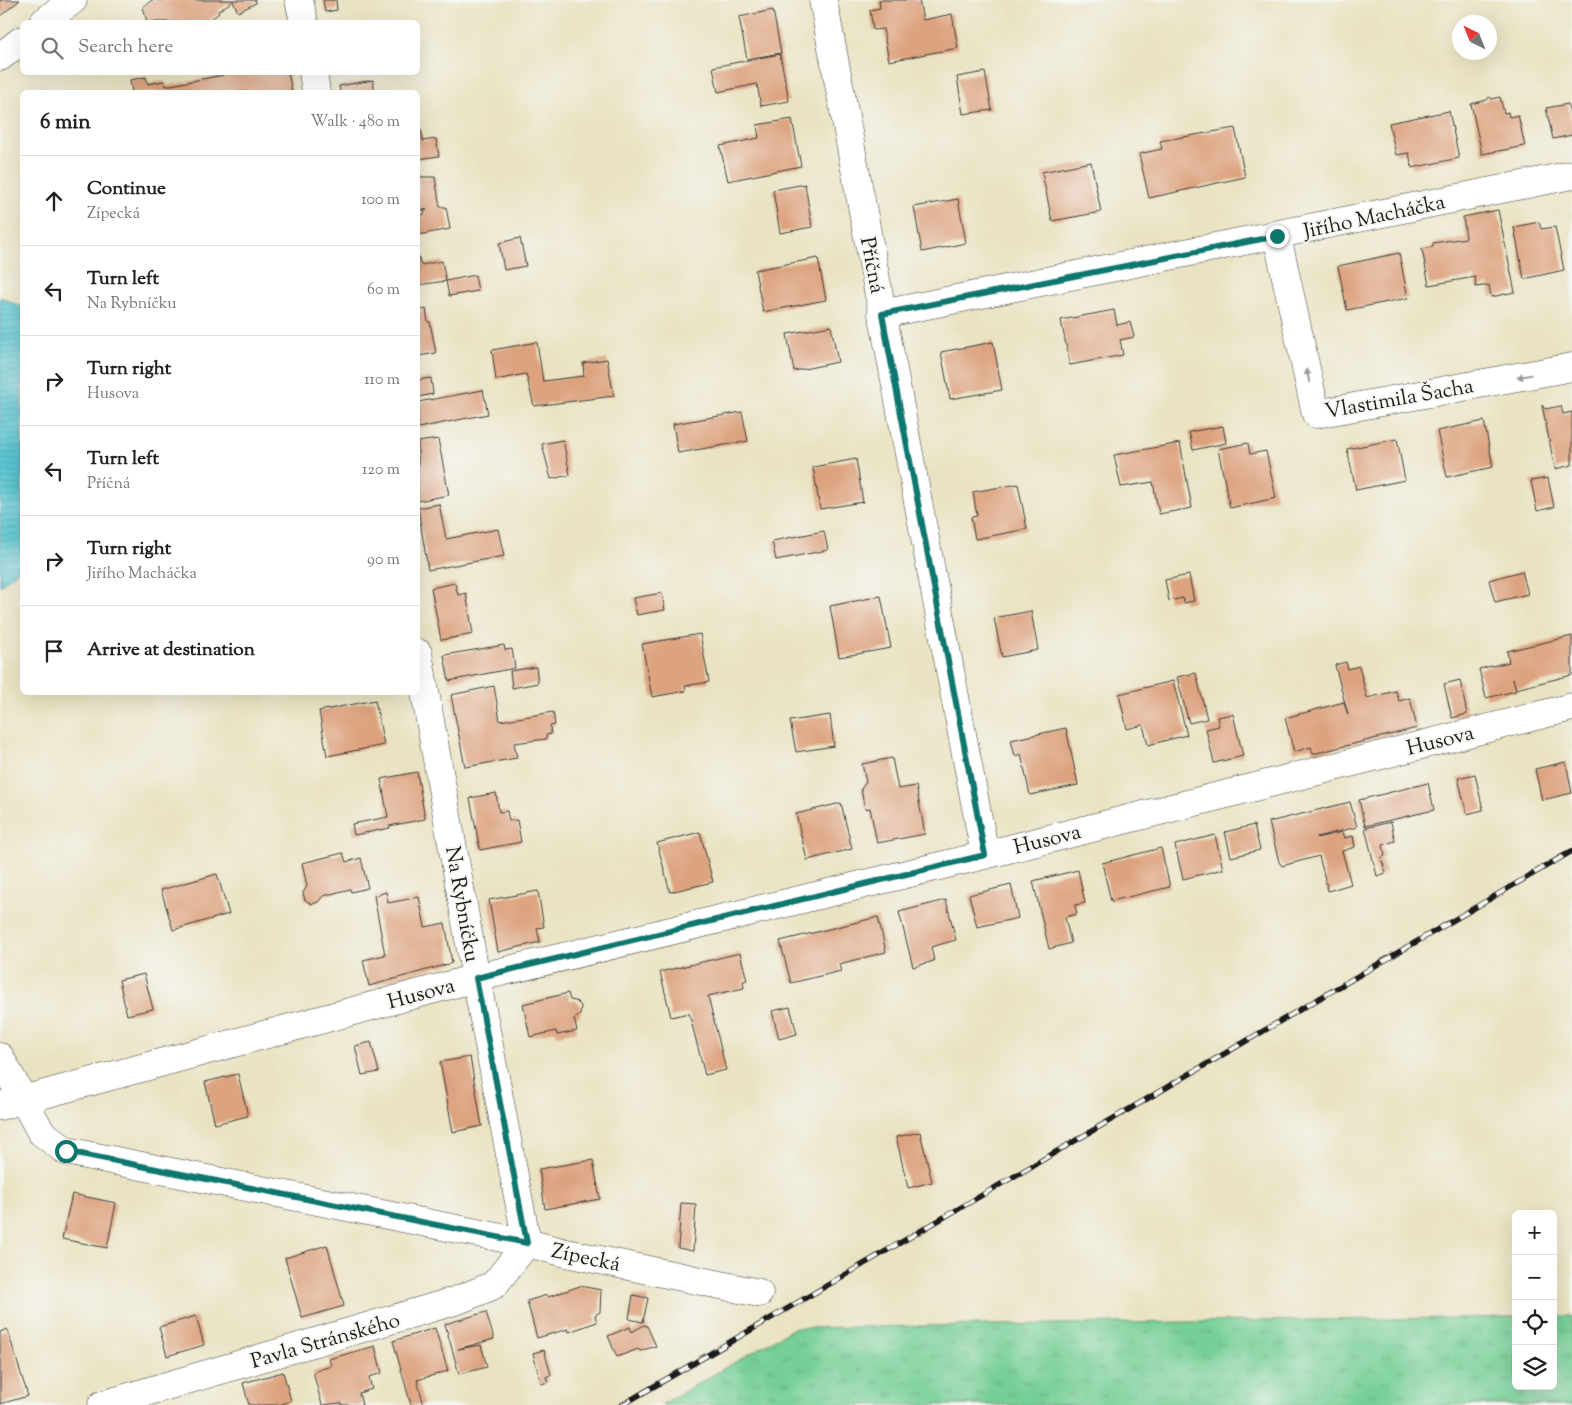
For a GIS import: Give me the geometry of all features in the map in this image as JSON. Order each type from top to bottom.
[{"type":"street","points":[[47,20],[73,0]]},
{"type":"street","points":[[300,0],[304,20]]},
{"type":"street","name":"Příčná","points":[[823,0],[985,855]]},
{"type":"street","points":[[0,57],[20,42]]},
{"type":"street","points":[[313,75],[316,90]]},
{"type":"street","name":"Jiřího Macháčka","points":[[882,314],[1277,236],[1572,175]]},
{"type":"street","name":"Vlastimila Šacha","points":[[1277,236],[1316,414],[1572,367]]},
{"type":"street","name":"Na Rybníčku","points":[[420,664],[476,978],[527,1243]]},
{"type":"street","name":"Husova","points":[[12,1103],[476,978],[985,855],[1572,707]]},
{"type":"street","name":"Zípecká","points":[[0,1058],[12,1103],[41,1132],[66,1151],[527,1243],[566,1253],[759,1293]]},
{"type":"street","name":"Pavla Stránského","points":[[102,1405],[458,1300],[494,1285],[527,1243]]},
{"type":"green space","points":[[1557,1316],[1572,1316],[1572,1405],[661,1405],[794,1328],[1512,1317],[1512,1390],[1557,1390]]},
{"type":"water","points":[[0,297],[20,306],[20,569],[0,586]]},
{"type":"building","points":[[0,0],[20,0],[0,16]]},
{"type":"building","points":[[152,0],[255,0],[256,3],[238,12],[233,1],[218,11],[219,13],[210,20],[146,20],[143,7]]},
{"type":"building","points":[[323,0],[336,0],[337,10],[325,12]]},
{"type":"building","points":[[879,0],[919,0],[923,20],[952,14],[958,48],[889,61],[883,29],[873,30],[870,10],[880,8]]},
{"type":"building","points":[[773,10],[781,53],[747,59],[739,17]]},
{"type":"building","points":[[780,54],[789,101],[761,106],[757,84],[718,92],[713,67]]},
{"type":"building","points":[[985,72],[992,110],[963,114],[957,77]]},
{"type":"building","points":[[223,75],[289,75],[292,90],[132,90],[130,80],[146,77],[148,84],[164,81],[166,86]]},
{"type":"building","points":[[373,80],[375,90],[340,90],[339,86]]},
{"type":"building","points":[[1489,97],[1492,99],[1500,97],[1504,113],[1508,112],[1509,117],[1518,115],[1525,146],[1482,154],[1471,104],[1487,100]]},
{"type":"building","points":[[1568,104],[1572,135],[1553,139],[1546,108]]},
{"type":"building","points":[[1449,111],[1459,158],[1412,168],[1409,153],[1396,155],[1389,123]]},
{"type":"building","points":[[792,119],[801,166],[728,181],[720,146],[759,138],[757,125]]},
{"type":"building","points":[[1235,128],[1245,177],[1149,198],[1139,154],[1162,149],[1160,141]]},
{"type":"building","points":[[420,130],[423,141],[436,139],[439,156],[420,159]]},
{"type":"building","points":[[1091,162],[1101,212],[1052,221],[1042,172]]},
{"type":"building","points":[[420,174],[421,177],[435,177],[440,207],[446,207],[450,229],[420,235],[420,215],[425,214],[424,210],[420,210]]},
{"type":"building","points":[[805,184],[812,227],[780,233],[773,190]]},
{"type":"building","points":[[958,199],[966,243],[922,252],[914,207]]},
{"type":"building","points":[[1498,210],[1515,292],[1491,297],[1489,285],[1476,287],[1475,277],[1429,285],[1422,249],[1433,247],[1433,243],[1466,238],[1463,217]]},
{"type":"building","points":[[1539,222],[1541,229],[1555,227],[1564,270],[1524,279],[1514,227]]},
{"type":"building","points":[[520,238],[526,266],[504,270],[499,243]]},
{"type":"building","points":[[1399,253],[1408,298],[1347,310],[1338,266]]},
{"type":"building","points":[[818,258],[826,300],[763,312],[755,270]]},
{"type":"building","points":[[442,261],[446,281],[420,285],[420,262],[421,265]]},
{"type":"building","points":[[475,275],[478,291],[449,296],[446,281]]},
{"type":"building","points":[[426,309],[436,353],[420,356],[420,310]]},
{"type":"building","points":[[1114,310],[1117,325],[1130,322],[1134,337],[1120,340],[1123,355],[1070,365],[1061,320]]},
{"type":"building","points":[[831,326],[838,362],[794,371],[787,334]]},
{"type":"building","points":[[537,342],[543,381],[584,376],[583,363],[607,359],[614,396],[534,406],[526,374],[496,380],[492,350]]},
{"type":"building","points":[[993,342],[1002,390],[950,399],[941,352]]},
{"type":"building","points":[[431,378],[433,394],[420,397],[420,380]]},
{"type":"building","points":[[483,390],[488,414],[420,428],[420,402]]},
{"type":"building","points":[[1542,405],[1545,409],[1561,406],[1563,414],[1572,412],[1572,465],[1555,469]]},
{"type":"building","points":[[742,412],[748,441],[678,453],[673,424]]},
{"type":"building","points":[[1484,421],[1493,467],[1447,477],[1437,431]]},
{"type":"building","points":[[1223,426],[1226,443],[1193,450],[1189,432]]},
{"type":"building","points":[[438,439],[449,495],[420,501],[420,442]]},
{"type":"building","points":[[1397,439],[1405,480],[1356,490],[1347,449]]},
{"type":"building","points":[[563,440],[570,475],[551,479],[542,444]]},
{"type":"building","points":[[1180,443],[1192,508],[1159,514],[1153,482],[1121,487],[1114,455]]},
{"type":"building","points":[[1248,443],[1250,454],[1266,451],[1276,498],[1230,508],[1218,449]]},
{"type":"building","points":[[856,459],[863,502],[820,509],[813,467]]},
{"type":"building","points":[[1548,478],[1554,507],[1537,511],[1531,481]]},
{"type":"building","points":[[1018,484],[1027,529],[975,539],[971,517],[977,516],[973,492]]},
{"type":"building","points":[[439,504],[446,539],[498,529],[504,556],[428,570],[420,520],[420,508]]},
{"type":"building","points":[[824,531],[828,550],[776,560],[772,541]]},
{"type":"building","points":[[1522,571],[1528,594],[1495,602],[1489,580]]},
{"type":"building","points":[[1189,575],[1194,601],[1184,603],[1183,598],[1169,601],[1165,580]]},
{"type":"building","points":[[455,583],[458,595],[466,593],[473,634],[441,640],[431,588]]},
{"type":"building","points":[[662,593],[665,610],[637,615],[633,598]]},
{"type":"building","points":[[881,596],[891,648],[839,657],[830,606]]},
{"type":"building","points":[[1031,611],[1038,650],[1002,657],[994,618]]},
{"type":"building","points":[[700,634],[709,682],[685,686],[686,691],[652,697],[642,644]]},
{"type":"building","points":[[1572,636],[1572,675],[1516,689],[1513,679],[1516,691],[1486,698],[1479,669],[1509,662],[1507,651]]},
{"type":"building","points":[[504,645],[505,650],[512,649],[515,668],[449,681],[444,655]]},
{"type":"building","points":[[1346,662],[1348,669],[1359,666],[1367,698],[1396,691],[1399,701],[1410,698],[1417,728],[1313,754],[1311,747],[1294,752],[1285,718],[1344,702],[1348,715],[1335,665]]},
{"type":"building","points":[[536,667],[538,683],[512,688],[510,671]]},
{"type":"building","points":[[1196,673],[1207,719],[1189,723],[1177,677]]},
{"type":"building","points":[[1460,680],[1467,714],[1452,718],[1444,684]]},
{"type":"building","points":[[1173,681],[1187,735],[1148,745],[1143,725],[1127,729],[1119,694]]},
{"type":"building","points":[[494,686],[500,721],[553,712],[555,725],[550,726],[551,734],[546,735],[546,739],[514,743],[517,758],[465,767],[451,695]]},
{"type":"building","points":[[375,700],[384,745],[327,756],[319,711]]},
{"type":"building","points":[[1233,714],[1243,756],[1214,763],[1206,729],[1219,726],[1217,717]]},
{"type":"building","points":[[830,715],[834,746],[796,752],[790,721]]},
{"type":"building","points":[[1066,728],[1078,785],[1030,795],[1021,754],[1015,756],[1011,740]]},
{"type":"building","points":[[892,758],[898,789],[916,786],[925,834],[877,843],[870,808],[865,809],[861,789],[866,782],[862,764]]},
{"type":"building","points":[[1566,762],[1572,793],[1542,800],[1535,769]]},
{"type":"building","points":[[417,772],[425,819],[354,835],[352,824],[388,817],[381,779]]},
{"type":"building","points":[[1475,774],[1483,810],[1467,814],[1458,778]]},
{"type":"building","points":[[1428,783],[1434,810],[1365,826],[1359,800]]},
{"type":"building","points":[[496,793],[499,812],[507,811],[509,821],[517,820],[521,842],[480,850],[470,798]]},
{"type":"building","points":[[1350,802],[1357,827],[1316,837],[1342,832],[1344,838],[1353,836],[1355,847],[1342,851],[1351,884],[1328,891],[1319,856],[1282,866],[1279,862],[1269,822]]},
{"type":"building","points":[[841,803],[852,849],[807,860],[796,814]]},
{"type":"building","points":[[1391,822],[1395,841],[1383,845],[1385,856],[1381,858],[1386,873],[1377,876],[1365,828]]},
{"type":"building","points":[[1254,825],[1260,850],[1231,857],[1225,832]]},
{"type":"building","points":[[700,832],[713,882],[670,892],[657,843]]},
{"type":"building","points":[[1215,835],[1223,869],[1183,879],[1175,845]]},
{"type":"building","points":[[1161,848],[1170,887],[1111,901],[1102,863]]},
{"type":"building","points":[[343,853],[346,862],[361,858],[368,888],[351,892],[350,889],[323,896],[318,902],[312,904],[305,900],[303,893],[307,886],[302,863]]},
{"type":"building","points":[[1078,870],[1085,903],[1075,905],[1077,914],[1065,917],[1071,943],[1049,949],[1033,881]]},
{"type":"building","points":[[217,874],[229,914],[173,930],[161,890]]},
{"type":"building","points":[[1011,885],[1018,918],[977,927],[969,895]]},
{"type":"building","points":[[538,891],[544,927],[537,928],[540,942],[498,952],[489,900]]},
{"type":"building","points":[[386,892],[388,903],[419,897],[425,927],[445,923],[452,963],[369,986],[363,960],[385,955],[374,896]]},
{"type":"building","points":[[946,900],[956,940],[931,947],[934,961],[913,967],[899,912]]},
{"type":"building","points":[[878,917],[886,952],[839,964],[841,971],[791,983],[780,941]]},
{"type":"building","points":[[740,953],[747,980],[743,981],[744,988],[708,996],[726,1070],[705,1075],[689,1013],[671,1017],[660,972]]},
{"type":"building","points":[[144,974],[153,1009],[127,1015],[119,980]]},
{"type":"building","points":[[568,993],[570,1000],[576,1001],[581,1006],[580,1015],[574,1019],[577,1031],[557,1035],[556,1031],[530,1037],[523,1004]]},
{"type":"building","points":[[790,1007],[797,1034],[779,1039],[772,1011]]},
{"type":"building","points":[[371,1042],[379,1072],[362,1075],[355,1046]]},
{"type":"building","points":[[470,1057],[482,1126],[453,1132],[440,1062]]},
{"type":"building","points":[[238,1074],[248,1116],[215,1124],[205,1082]]},
{"type":"building","points":[[920,1132],[932,1182],[908,1188],[896,1137]]},
{"type":"building","points":[[593,1160],[600,1199],[545,1209],[539,1169]]},
{"type":"building","points":[[72,1194],[116,1203],[107,1248],[62,1239]]},
{"type":"building","points":[[681,1203],[696,1204],[693,1251],[678,1248]]},
{"type":"building","points":[[327,1245],[344,1306],[302,1318],[285,1258]]},
{"type":"building","points":[[580,1286],[601,1290],[600,1312],[595,1315],[597,1322],[569,1332],[568,1329],[537,1338],[527,1301],[547,1295],[548,1297]]},
{"type":"building","points":[[633,1295],[648,1298],[643,1322],[629,1319]]},
{"type":"building","points":[[486,1312],[494,1339],[458,1349],[481,1345],[487,1367],[459,1374],[445,1324]]},
{"type":"building","points":[[196,1316],[204,1345],[167,1356],[159,1327]]},
{"type":"building","points":[[644,1325],[647,1326],[656,1346],[640,1351],[638,1349],[617,1357],[608,1336],[630,1327],[632,1332]]},
{"type":"building","points":[[435,1328],[448,1371],[417,1380],[424,1405],[411,1405],[393,1341]]},
{"type":"building","points":[[7,1329],[28,1396],[0,1404],[0,1332]]},
{"type":"building","points":[[375,1346],[382,1373],[369,1377],[372,1389],[359,1393],[362,1405],[342,1405],[342,1403],[322,1405],[313,1372],[331,1366],[329,1359]]},
{"type":"building","points":[[544,1350],[551,1375],[546,1377],[548,1382],[541,1384],[533,1353]]},
{"type":"building","points":[[283,1372],[291,1401],[279,1405],[249,1405],[243,1383]]},
{"type":"railway","points":[[622,1405],[1572,851]]},
{"type":"route","points":[[66,1151],[527,1243],[476,978],[985,855],[882,314],[1277,236]]}]
